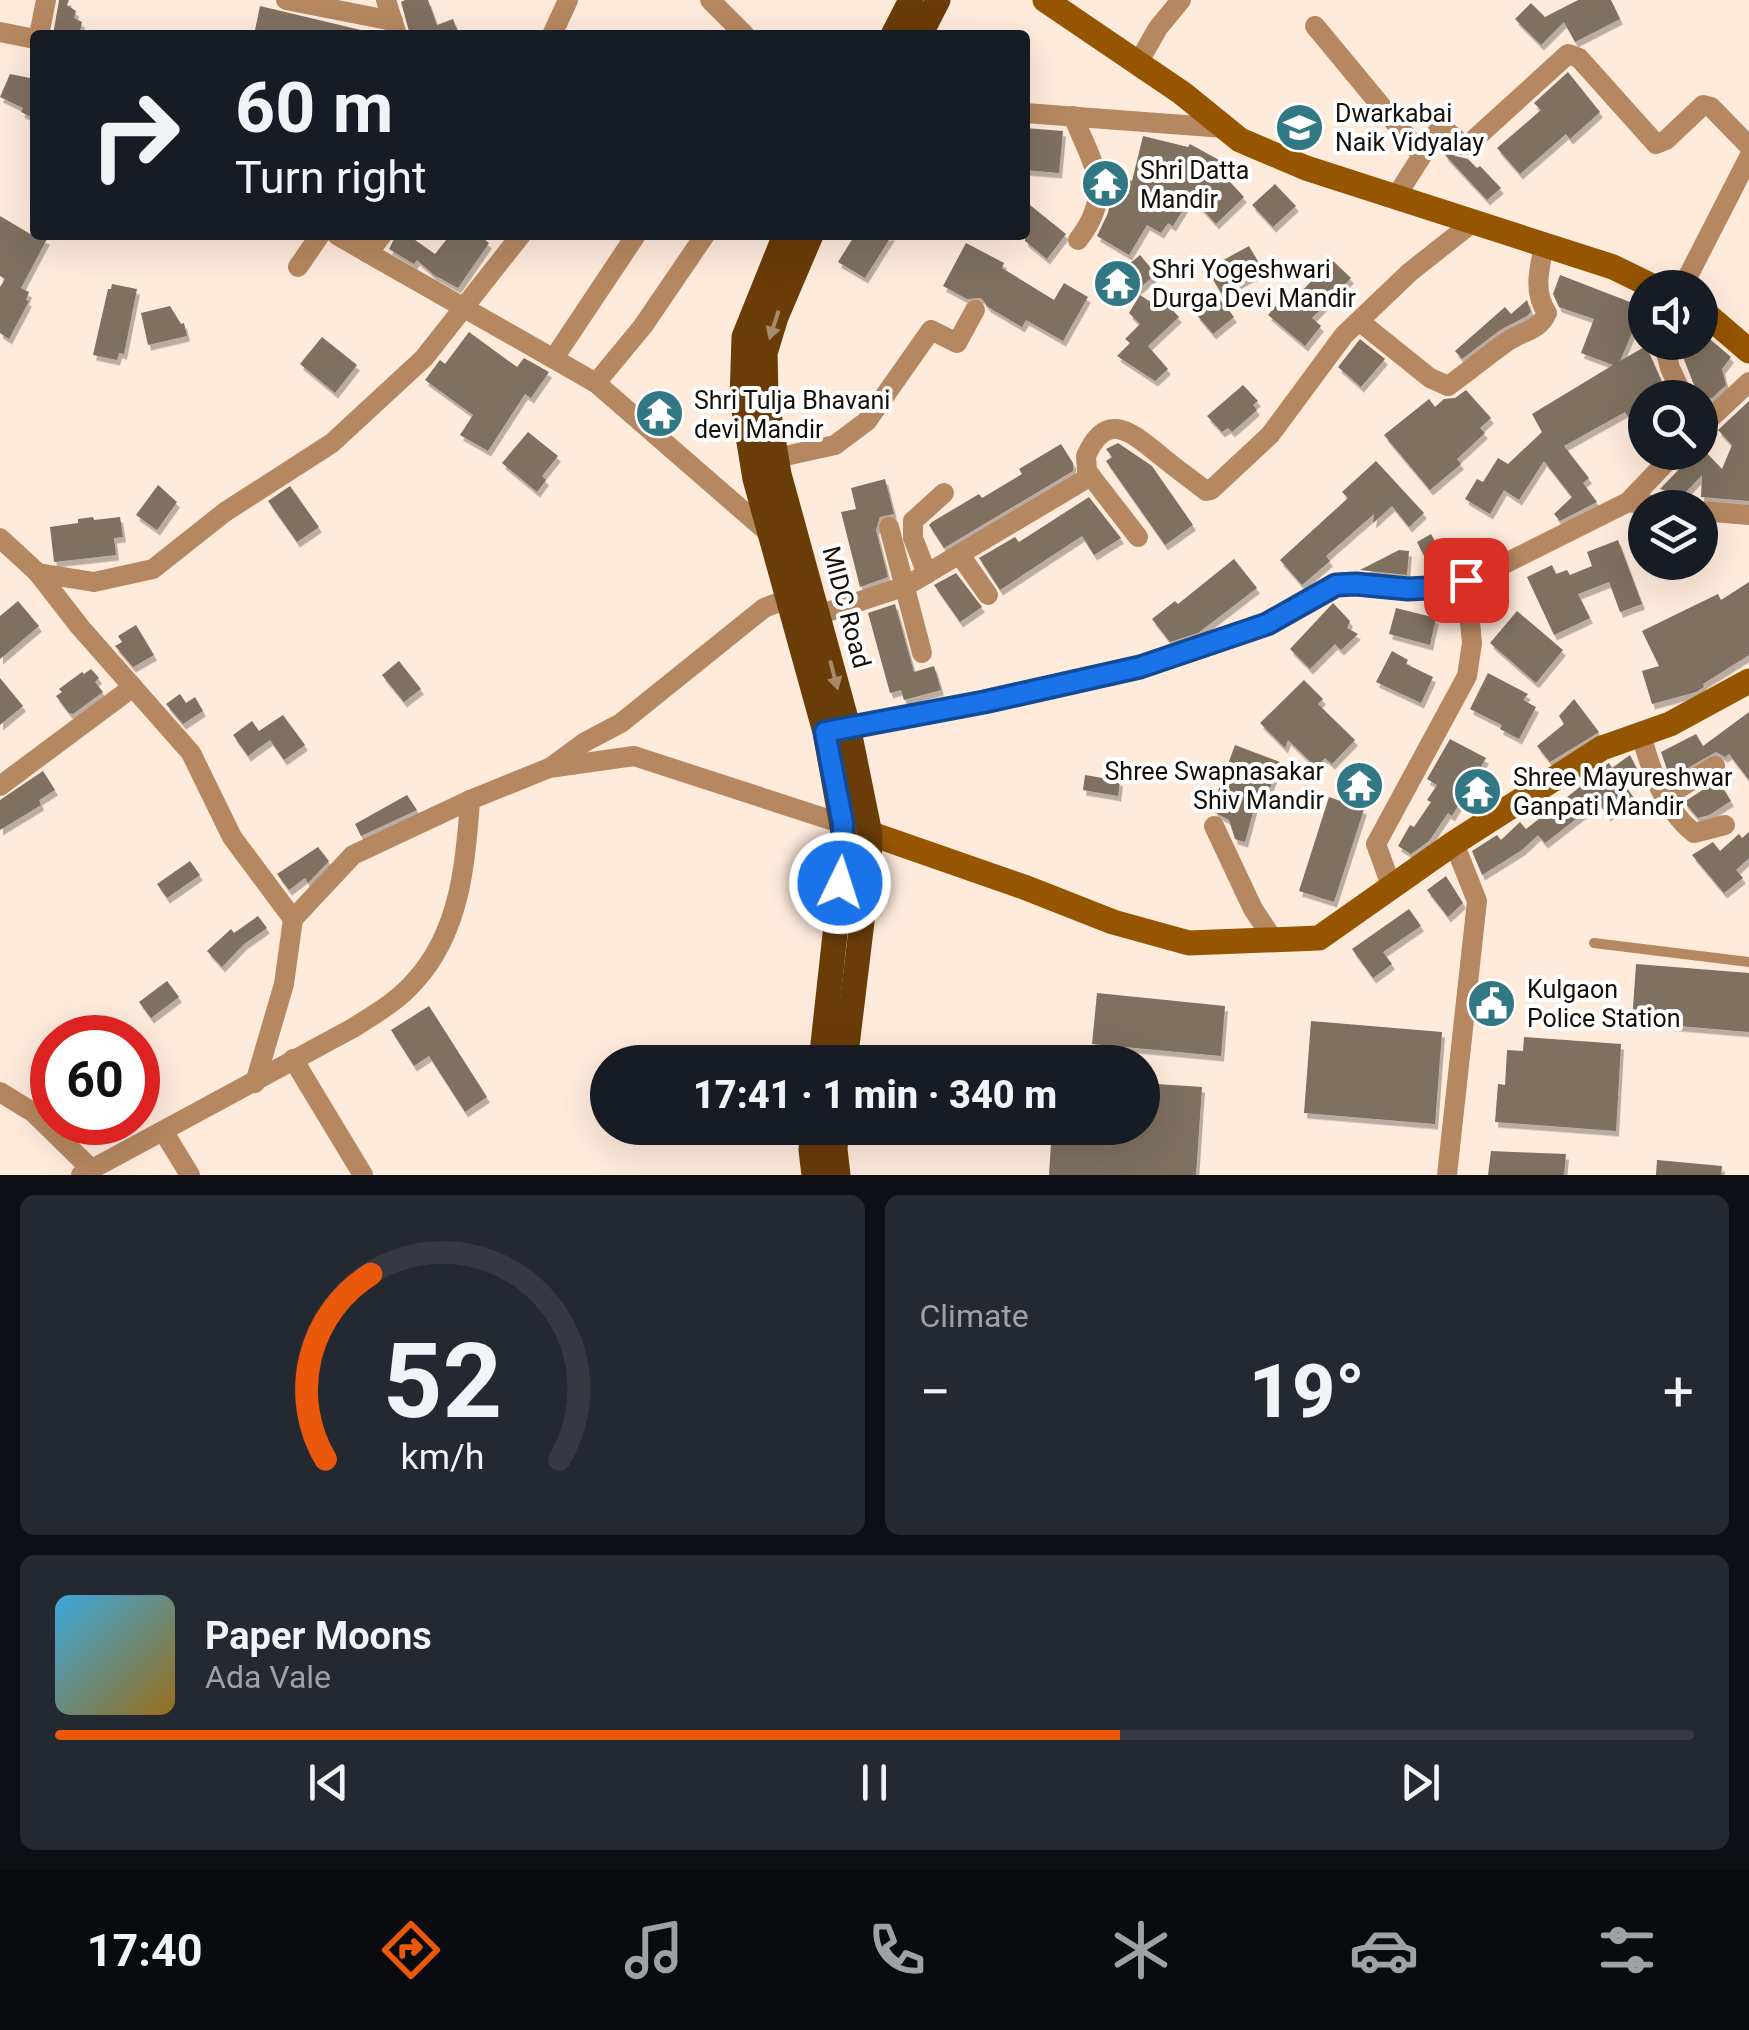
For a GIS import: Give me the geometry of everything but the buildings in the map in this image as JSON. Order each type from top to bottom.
[{"type":"main road","points":[[896,30],[911,0]]},
{"type":"main road","points":[[923,30],[938,0]]},
{"type":"main road","name":"MIDC Road","points":[[783,240],[753,309],[741,362],[742,399],[756,478],[772,536],[806,601]]},
{"type":"main road","name":"MIDC Road","points":[[809,240],[765,353],[766,396],[806,601],[836,729],[870,834],[869,864],[825,1045]]},
{"type":"main road","name":"MIDC Road","points":[[836,729],[844,843],[844,1045]]},
{"type":"main road","points":[[811,1145],[814,1175]]},
{"type":"main road","points":[[835,1145],[838,1175]]},
{"type":"street","points":[[39,30],[46,0]]},
{"type":"street","points":[[286,0],[395,28]]},
{"type":"street","points":[[386,0],[395,28]]},
{"type":"street","points":[[554,30],[568,0]]},
{"type":"street","points":[[710,0],[739,30]]},
{"type":"street","points":[[1044,0],[1138,63],[1240,140],[1306,168],[1628,274]]},
{"type":"street","points":[[1138,63],[1158,28],[1181,0]]},
{"type":"street","points":[[1315,26],[1422,154]]},
{"type":"street","points":[[0,32],[30,36]]},
{"type":"street","points":[[1395,198],[1440,129],[1463,145],[1468,144],[1568,54],[1579,58],[1656,144],[1666,140],[1703,105],[1711,107],[1749,146]]},
{"type":"street","points":[[1030,113],[1224,128]]},
{"type":"street","points":[[1073,116],[1096,172],[1098,194],[1096,216],[1078,240]]},
{"type":"street","points":[[1691,270],[1749,157]]},
{"type":"street","points":[[1138,536],[1091,476],[1085,463],[1094,442],[1108,430],[1125,429],[1211,490],[1270,435],[1334,348],[1359,321],[1410,272],[1472,224]]},
{"type":"street","points":[[298,267],[317,240]]},
{"type":"street","points":[[346,240],[596,383],[772,536]]},
{"type":"street","points":[[368,253],[378,240]]},
{"type":"street","points":[[38,574],[94,582],[153,570],[225,512],[332,443],[424,358],[517,240]]},
{"type":"street","points":[[554,358],[633,240]]},
{"type":"street","points":[[596,383],[643,326],[702,240]]},
{"type":"street","points":[[1359,321],[1430,378],[1448,386],[1513,337],[1528,333],[1544,320],[1548,313],[1538,300],[1538,278],[1544,246]]},
{"type":"street","points":[[776,458],[835,445],[867,420],[931,330],[957,343],[975,310]]},
{"type":"street","points":[[1718,324],[1749,351]]},
{"type":"street","points":[[1718,411],[1749,382]]},
{"type":"street","points":[[1640,490],[1659,470]]},
{"type":"street","points":[[254,1083],[284,984],[294,919],[353,854],[549,768],[621,723],[764,608],[906,586],[1091,476]]},
{"type":"street","points":[[927,574],[913,538],[913,521],[944,493]]},
{"type":"street","points":[[836,729],[984,702],[1140,667],[1267,624],[1336,585],[1450,587],[1628,502]]},
{"type":"street","points":[[1718,512],[1749,516]]},
{"type":"street","points":[[888,527],[922,653]]},
{"type":"street","points":[[0,538],[38,574],[191,753],[232,837],[294,919]]},
{"type":"street","points":[[960,555],[988,595]]},
{"type":"street","points":[[1392,888],[1376,844],[1467,676],[1472,643],[1466,580]]},
{"type":"street","points":[[0,786],[133,687]]},
{"type":"street","points":[[549,768],[634,756],[1024,886],[1113,922],[1190,943],[1320,938],[1454,843],[1602,748],[1670,724],[1745,690]]},
{"type":"street","points":[[1642,734],[1652,778],[1684,824],[1694,832],[1724,825]]},
{"type":"street","points":[[1665,796],[1715,766]]},
{"type":"street","points":[[0,1092],[34,1112],[86,1172],[254,1083],[389,1004],[416,981],[448,928],[467,850],[470,800]]},
{"type":"street","points":[[1214,826],[1253,908],[1273,939]]},
{"type":"street","points":[[1447,1175],[1477,901],[1454,843]]},
{"type":"street","points":[[294,1058],[363,1175]]},
{"type":"street","points":[[164,1131],[190,1175]]},
{"type":"lane","points":[[1594,944],[1749,962]]},
{"type":"place","name":"Dwarkabai Naik Vidyalay","points":[[1300,127]]},
{"type":"place","name":"Shri Datta Mandir","points":[[1105,184]]},
{"type":"place","name":"Shri Yogeshwari Durga Devi Mandir","points":[[1117,283]]},
{"type":"place","name":"Shri Tulja Bhavani devi Mandir","points":[[659,414]]},
{"type":"place","name":"Shree Swapnasakar Shiv Mandir","points":[[1359,785]]},
{"type":"place","name":"Shree Mayureshwar Ganpati Mandir","points":[[1478,791]]},
{"type":"place","name":"Kulgaon Police Station","points":[[1492,1003]]},
{"type":"route","points":[[840,883],[843,824],[825,732],[1140,667],[1267,624],[1336,585],[1408,589],[1450,587],[1466,580]]}]
